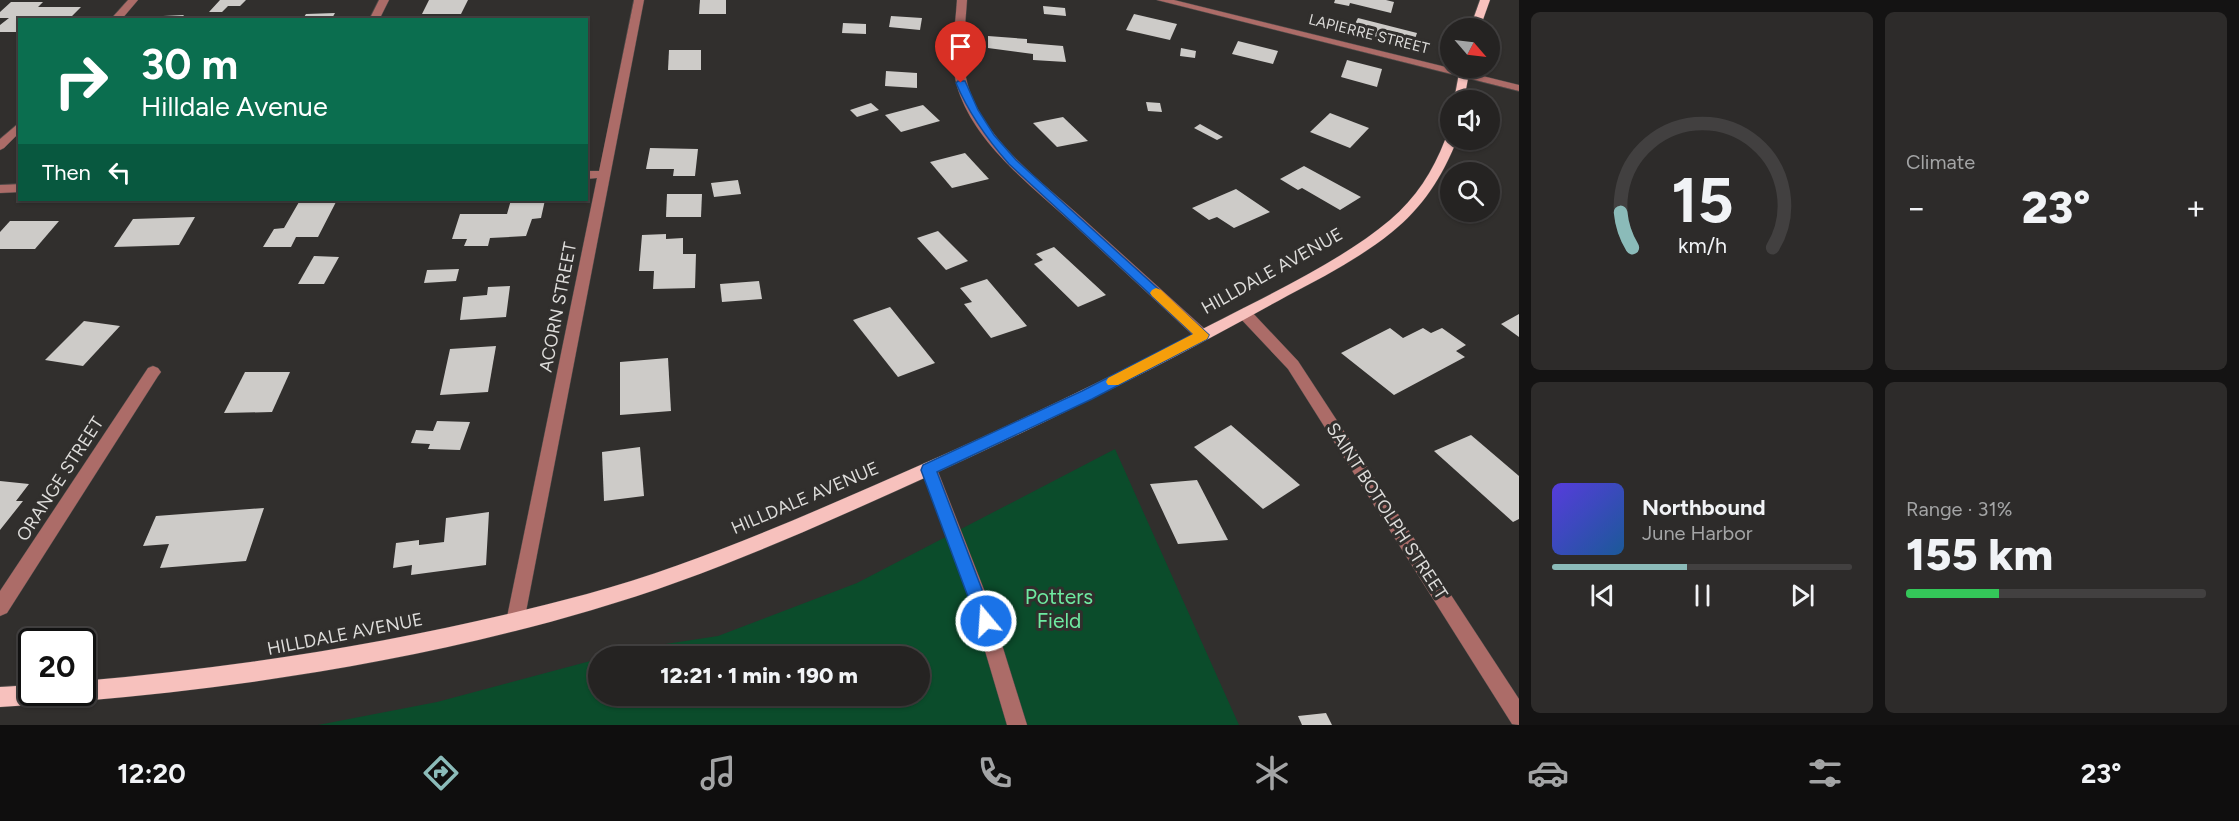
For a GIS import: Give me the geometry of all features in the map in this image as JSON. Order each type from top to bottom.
[{"type":"main road","points":[[1479,18],[1485,0]]},
{"type":"main road","name":"HILLDALE AVENUE","points":[[96,691],[179,684],[301,666],[405,647],[515,622],[592,601],[680,574],[760,543],[929,470],[1087,395],[1360,249],[1396,222],[1430,186],[1447,150]]},
{"type":"main road","points":[[0,697],[18,696]]},
{"type":"street","points":[[117,18],[133,0]]},
{"type":"street","points":[[375,18],[384,0]]},
{"type":"street","name":"ACORN STREET","points":[[515,622],[639,0]]},
{"type":"street","points":[[962,0],[959,57],[961,83],[972,110],[991,137],[1013,162],[1202,335]]},
{"type":"street","name":"LAPIERRE STREET","points":[[1162,0],[1440,65]]},
{"type":"street","name":"LAPIERRE STREET","points":[[1487,78],[1519,88]]},
{"type":"street","points":[[0,146],[18,127]]},
{"type":"street","points":[[588,175],[605,174]]},
{"type":"street","points":[[0,189],[18,188]]},
{"type":"street","name":"SAINT BOTOLPH STREET","points":[[1244,313],[1293,365],[1519,717]]},
{"type":"street","name":"ORANGE STREET","points":[[0,607],[153,372]]},
{"type":"street","points":[[929,470],[979,600],[1017,725]]},
{"type":"green space","name":"Potters Field","points":[[1115,449],[1239,725],[318,725],[437,702],[588,662],[588,706],[930,706],[930,646],[653,646],[718,636],[857,583]]},
{"type":"building","points":[[220,0],[246,0],[240,6],[228,6],[222,12],[209,12]]},
{"type":"building","points":[[429,0],[468,0],[461,14],[422,14]]},
{"type":"building","points":[[700,0],[726,0],[726,14],[699,14]]},
{"type":"building","points":[[1335,0],[1394,2],[1391,13],[1350,3],[1349,6],[1334,3]]},
{"type":"building","points":[[11,2],[43,2],[38,7],[81,7],[70,18],[18,18],[18,32],[0,32],[0,25],[9,18],[0,18],[0,12]]},
{"type":"building","points":[[1043,6],[1065,8],[1066,16],[1044,14]]},
{"type":"building","points":[[335,13],[332,18],[303,18],[306,14]]},
{"type":"building","points":[[1134,14],[1177,24],[1170,40],[1126,30]]},
{"type":"building","points":[[184,15],[182,18],[161,18]]},
{"type":"building","points":[[891,16],[922,18],[920,30],[889,27]]},
{"type":"building","points":[[1358,18],[1417,33],[1413,45],[1351,31]]},
{"type":"building","points":[[843,23],[866,24],[866,34],[842,33]]},
{"type":"building","points":[[988,36],[1027,39],[1027,43],[1063,46],[1066,62],[1033,60],[1033,54],[988,48]]},
{"type":"building","points":[[1238,41],[1278,51],[1273,64],[1232,54]]},
{"type":"building","points":[[1181,48],[1196,51],[1195,58],[1180,56]]},
{"type":"building","points":[[669,50],[701,50],[701,70],[668,70]]},
{"type":"building","points":[[1347,60],[1382,69],[1377,87],[1341,77]]},
{"type":"building","points":[[886,71],[917,73],[917,88],[885,86]]},
{"type":"building","points":[[1146,102],[1160,103],[1162,112],[1148,111]]},
{"type":"building","points":[[871,103],[879,110],[857,117],[850,110]]},
{"type":"building","points":[[923,105],[940,121],[901,132],[885,115]]},
{"type":"building","points":[[1330,113],[1369,128],[1350,148],[1310,132]]},
{"type":"building","points":[[1063,117],[1088,141],[1057,147],[1033,123]]},
{"type":"building","points":[[1200,124],[1223,137],[1217,140],[1194,128]]},
{"type":"building","points":[[650,148],[698,149],[695,176],[673,176],[674,169],[646,169]]},
{"type":"building","points":[[965,153],[989,179],[952,188],[930,162]]},
{"type":"building","points":[[1304,166],[1361,197],[1340,210],[1302,188],[1298,190],[1280,179]]},
{"type":"building","points":[[738,180],[741,194],[714,197],[711,183]]},
{"type":"building","points":[[1236,189],[1270,212],[1234,228],[1217,217],[1209,220],[1192,208]]},
{"type":"building","points":[[667,194],[702,194],[701,217],[666,217]]},
{"type":"building","points":[[511,201],[545,201],[541,218],[532,219],[526,236],[490,238],[488,246],[464,246],[467,239],[452,239],[460,214],[507,214]]},
{"type":"building","points":[[299,202],[336,202],[318,237],[296,237],[291,247],[263,247],[274,229],[284,228]]},
{"type":"building","points":[[195,217],[179,245],[114,247],[133,219]]},
{"type":"building","points":[[10,221],[59,221],[35,249],[0,249],[0,232]]},
{"type":"building","points":[[938,231],[968,261],[946,270],[917,238]]},
{"type":"building","points":[[666,234],[666,239],[683,238],[683,254],[696,254],[695,288],[653,289],[654,271],[639,271],[642,235]]},
{"type":"building","points":[[1054,247],[1106,295],[1078,307],[1034,264],[1043,260],[1036,254]]},
{"type":"building","points":[[314,256],[339,257],[324,284],[298,284]]},
{"type":"building","points":[[459,269],[456,281],[424,283],[427,270]]},
{"type":"building","points":[[987,279],[1027,326],[991,338],[964,304],[972,302],[960,288]]},
{"type":"building","points":[[759,281],[762,299],[722,302],[720,284]]},
{"type":"building","points":[[510,286],[506,317],[460,320],[463,297],[487,295],[488,287]]},
{"type":"building","points":[[890,307],[935,363],[898,377],[853,320]]},
{"type":"building","points":[[1519,314],[1519,337],[1501,324]]},
{"type":"building","points":[[84,321],[120,326],[83,366],[45,360]]},
{"type":"building","points":[[1390,328],[1403,338],[1423,328],[1431,333],[1442,328],[1466,345],[1456,351],[1465,357],[1394,395],[1341,353]]},
{"type":"building","points":[[496,346],[488,392],[440,395],[450,349]]},
{"type":"building","points":[[668,358],[671,411],[620,415],[620,362]]},
{"type":"building","points":[[245,372],[290,372],[272,412],[224,413]]},
{"type":"building","points":[[437,421],[470,422],[460,450],[428,449],[430,444],[411,443],[416,430],[433,431]]},
{"type":"building","points":[[1231,425],[1300,485],[1263,509],[1194,447]]},
{"type":"building","points":[[1471,435],[1519,476],[1519,519],[1513,522],[1434,451]]},
{"type":"building","points":[[640,447],[644,496],[604,501],[602,452]]},
{"type":"building","points":[[1197,480],[1228,540],[1178,544],[1150,484]]},
{"type":"building","points":[[0,481],[29,484],[16,501],[23,501],[0,530]]},
{"type":"building","points":[[264,508],[246,561],[160,568],[169,544],[143,546],[156,516]]},
{"type":"building","points":[[489,512],[486,565],[411,575],[412,565],[393,568],[396,543],[419,540],[419,545],[444,542],[446,518]]},
{"type":"building","points":[[1326,713],[1332,725],[1302,725],[1298,716]]},
{"type":"slow traffic","points":[[1113,382],[1202,335],[1156,293]]},
{"type":"route","points":[[961,83],[972,110],[1013,162],[1202,335],[1087,395],[929,470],[986,621]]}]
